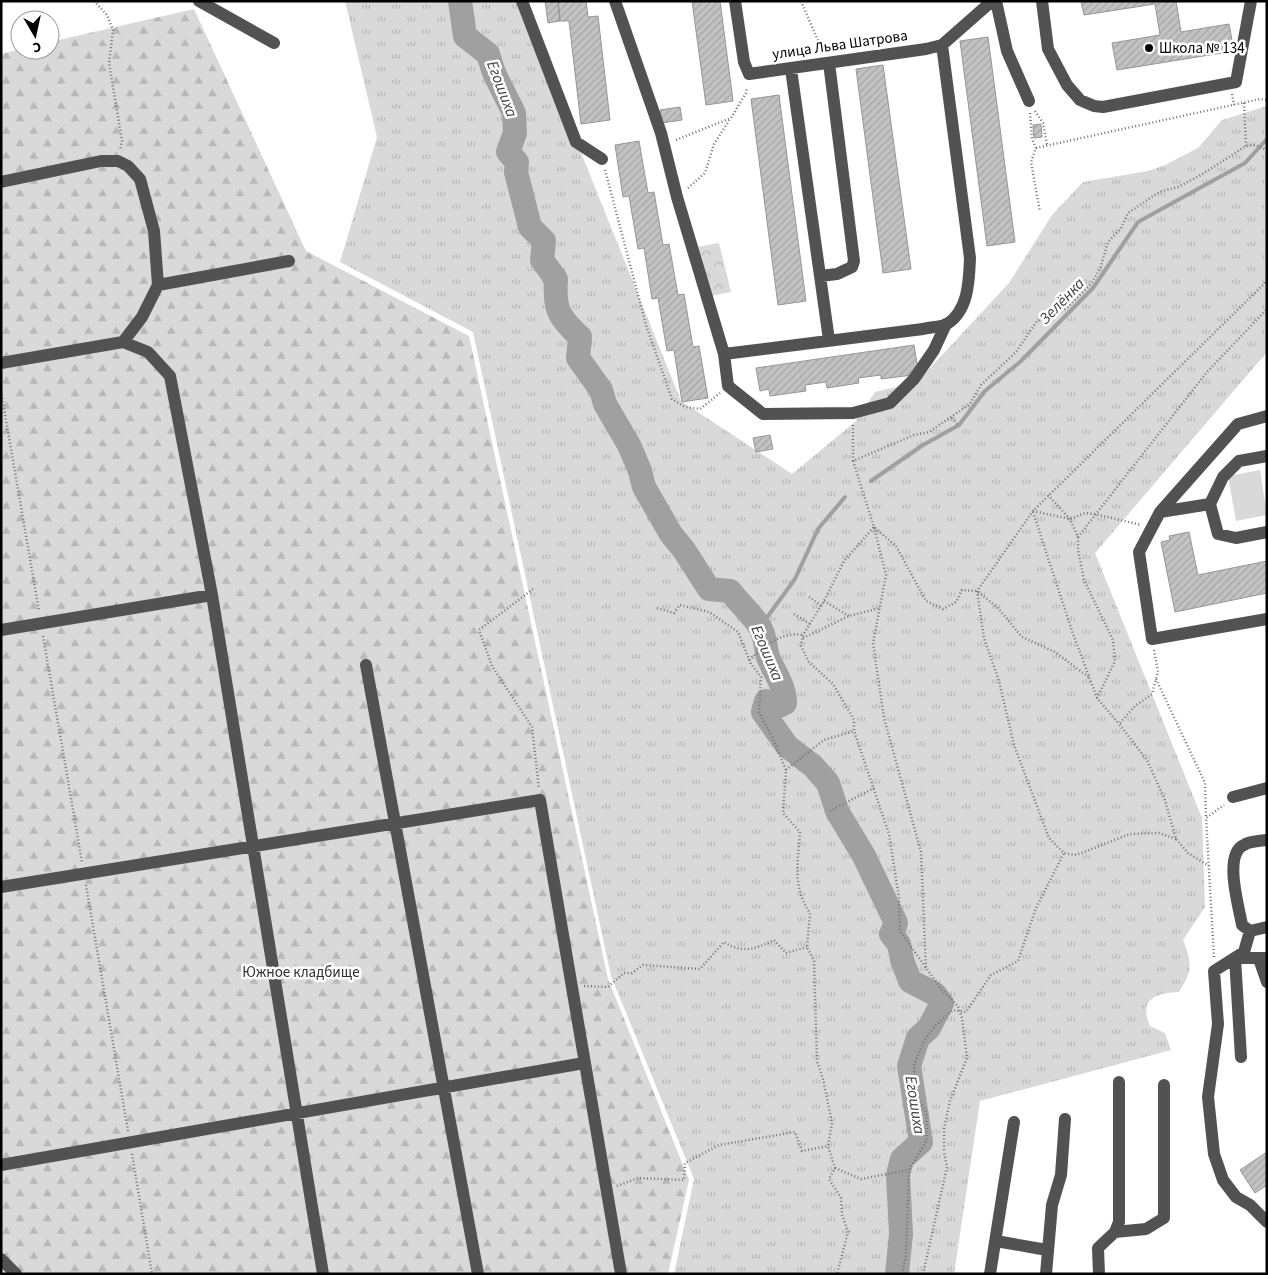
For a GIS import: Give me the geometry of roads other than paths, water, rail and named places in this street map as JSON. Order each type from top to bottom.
[{"type":"street","points":[[200,1],[274,42]]},
{"type":"street","points":[[522,1],[576,142],[602,159]]},
{"type":"street","points":[[615,1],[661,133],[677,197],[724,354],[728,386],[763,414],[853,413],[890,403],[914,379],[934,350],[946,324],[958,312],[968,291],[970,258],[942,45]]},
{"type":"street","name":"улица Льва Шатрова","points":[[735,1],[744,62],[750,74],[828,64],[942,45],[992,1]]},
{"type":"street","points":[[996,1],[1007,51],[1029,102]]},
{"type":"street","points":[[1042,1],[1048,49],[1067,85],[1080,100],[1094,106],[1103,106],[1232,85],[1236,82],[1252,1]]},
{"type":"street","points":[[820,276],[842,273],[852,267],[854,262],[828,64]]},
{"type":"street","points":[[791,69],[829,340]]},
{"type":"street","points":[[1,182],[101,161],[118,161],[128,166],[140,179],[154,231],[158,285],[142,317],[123,342]]},
{"type":"street","points":[[158,285],[289,262]]},
{"type":"street","points":[[724,354],[946,324]]},
{"type":"street","points":[[1,363],[123,342],[148,352],[170,376],[212,595],[323,1274]]},
{"type":"street","points":[[1267,416],[1238,424],[1160,512],[1139,552],[1152,639],[1267,619]]},
{"type":"street","points":[[1267,456],[1239,461],[1223,477],[1210,504],[1218,534],[1236,538],[1267,532]]},
{"type":"street","points":[[1160,512],[1210,504]]},
{"type":"street","points":[[1,630],[212,595]]},
{"type":"street","points":[[366,665],[478,1274]]},
{"type":"street","points":[[1233,798],[1267,788]]},
{"type":"street","points":[[1,888],[540,800],[621,1274]]},
{"type":"street","points":[[1250,931],[1242,925],[1232,866],[1235,854],[1243,845],[1267,840]]},
{"type":"street","points":[[1250,931],[1267,927]]},
{"type":"street","points":[[1250,931],[1244,952],[1214,971],[1218,1024],[1208,1097],[1214,1154],[1222,1180],[1236,1197],[1250,1206],[1267,1222]]},
{"type":"street","points":[[1235,958],[1263,959],[1267,982]]},
{"type":"street","points":[[1235,958],[1241,1058]]},
{"type":"street","points":[[1,1165],[584,1063]]},
{"type":"street","points":[[1099,1274],[1098,1248],[1115,1232],[1119,1222],[1119,1082]]},
{"type":"street","points":[[1115,1232],[1146,1229],[1164,1218],[1164,1085]]},
{"type":"street","points":[[1046,1274],[1052,1205],[1061,1175],[1066,1119]]},
{"type":"street","points":[[990,1274],[1014,1122]]},
{"type":"street","points":[[996,1240],[1047,1250]]},
{"type":"street","points":[[1,1259],[16,1274]]},
{"type":"waterway","name":"Егошиха","points":[[460,1],[465,36],[488,54],[494,73],[514,113],[515,133],[508,152],[517,162],[516,172],[530,227],[544,241],[542,260],[556,279],[556,297],[559,311],[562,318],[580,337],[578,358],[601,390],[605,404],[629,445],[640,471],[644,487],[671,534],[684,550],[709,589],[730,591],[760,627],[768,657],[779,679],[785,697],[785,703],[779,706],[766,701],[763,712],[787,746],[813,766],[828,783],[837,811],[864,856],[896,923],[891,934],[899,944],[902,960],[910,981],[935,994],[942,1003],[929,1028],[918,1038],[909,1066],[921,1142],[902,1159],[898,1175],[901,1234],[897,1274]]},
{"type":"waterway","name":"Зелёнка","points":[[871,481],[923,445],[959,425],[985,391],[1021,361],[1093,288],[1138,222],[1245,163],[1267,139]]},
{"type":"waterway","name":"Зелёнка","points":[[760,627],[795,579],[818,529],[845,497]]},
{"type":"place","name":"Школа № 134","points":[[1149,48]]},
{"type":"park label","name":"Южное кладбище","points":[[301,972]]}]
